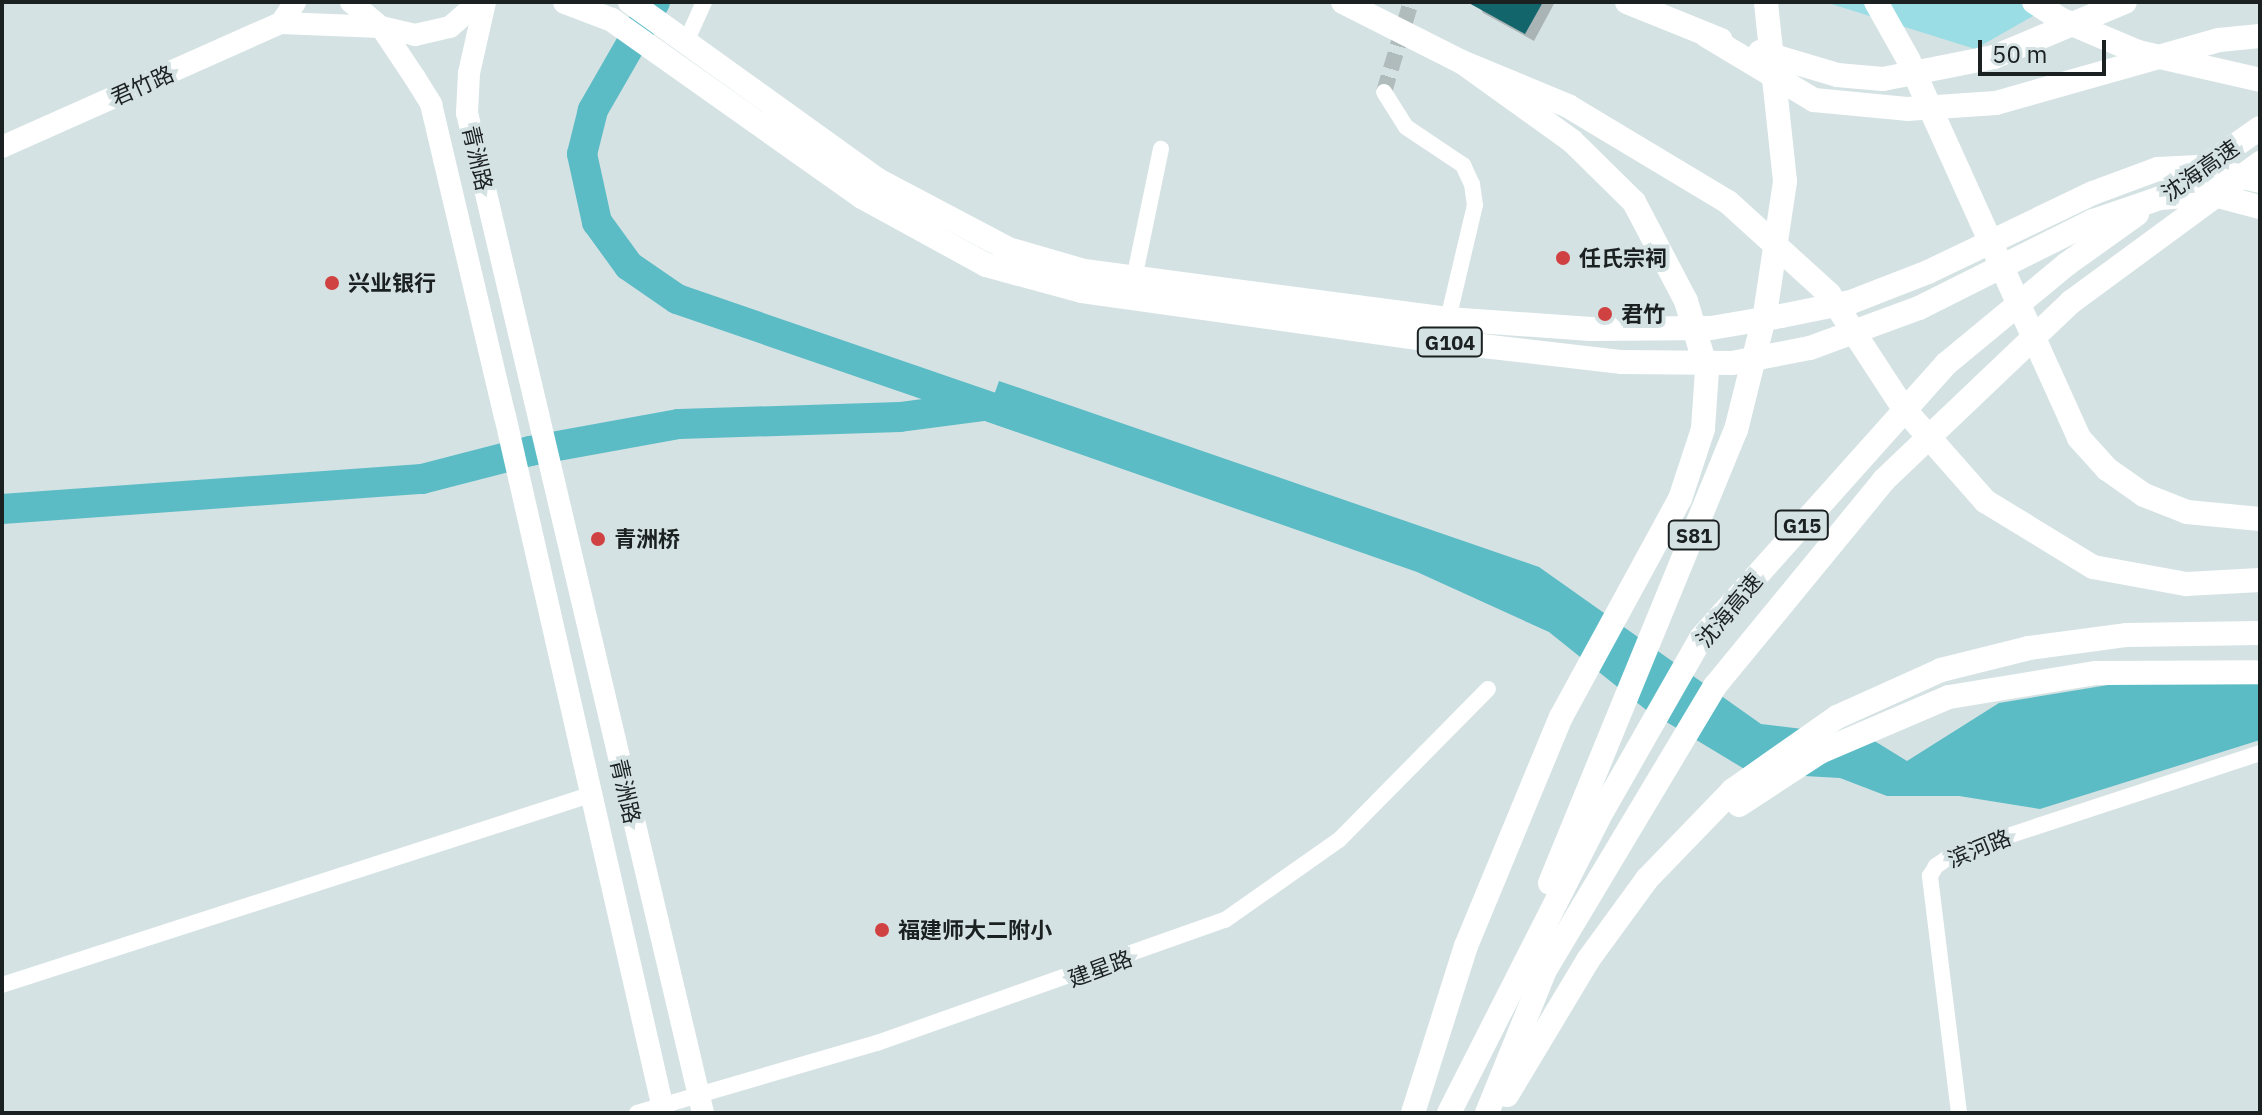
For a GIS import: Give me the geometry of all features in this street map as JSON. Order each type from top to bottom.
[{"type":"highway","name":"G104","points":[[565,2],[612,20],[906,225],[1019,276],[1206,309],[1622,362],[1732,363],[1810,348],[1919,308],[2093,221],[2160,198],[2210,194],[2260,207]]},
{"type":"highway","name":"G104","points":[[630,2],[876,179],[970,233],[1040,261],[1134,279],[1448,319],[1591,329],[1711,328],[1753,321],[1851,302],[1928,272],[2093,193],[2158,169],[2198,167],[2260,181]]},
{"type":"highway","points":[[1343,2],[1462,62],[1568,106],[1728,202],[1829,294],[1904,409],[1985,501],[2093,567],[2186,584],[2260,580]]},
{"type":"highway","points":[[1627,2],[1707,36],[1837,75],[1883,79],[1994,57],[2125,2]]},
{"type":"highway","name":"S81","points":[[1483,1040],[1736,430],[1765,314],[1785,181],[1766,2]]},
{"type":"highway","points":[[1876,2],[1908,59],[2079,438],[2107,469],[2144,495],[2187,512],[2260,519]]},
{"type":"highway","points":[[2034,2],[2060,19],[2138,52],[2260,80]]},
{"type":"highway","points":[[1707,36],[1814,100],[1907,109],[1996,103],[2219,40],[2260,36]]},
{"type":"highway","points":[[1413,1113],[1466,946],[1550,744],[1680,499],[1703,429],[1707,371],[1686,301],[1634,202],[1572,141],[1462,62]]},
{"type":"highway","name":"沈海高速","points":[[1449,1113],[1483,1040],[1603,810],[1701,638],[1946,364],[2067,264],[2260,128]]},
{"type":"highway","name":"沈海高速","points":[[1487,1113],[1545,970],[1715,686],[1884,480],[2071,302],[2260,163]]},
{"type":"highway","points":[[1496,1113],[1588,960],[1647,879],[1733,790],[1780,753],[1888,691],[1941,670],[2029,648],[2127,635],[2260,633]]},
{"type":"highway","points":[[1647,879],[1762,788],[1820,752],[1949,697],[2096,673],[2260,672]]},
{"type":"main road","points":[[281,23],[295,2]]},
{"type":"main road","points":[[351,2],[381,27]]},
{"type":"main road","name":"君竹路","points":[[2,147],[281,23],[381,27],[398,33],[433,33],[458,22],[482,2]]},
{"type":"main road","name":"青洲路","points":[[482,2],[469,73],[467,113],[701,1104]]},
{"type":"main road","name":"青洲路","points":[[381,27],[431,104],[663,1109]]},
{"type":"main road","points":[[602,844],[637,837]]},
{"type":"street","points":[[686,42],[704,2]]},
{"type":"street","points":[[1384,92],[1406,127],[1463,165],[1472,184],[1475,205],[1448,319]]},
{"type":"street","points":[[1134,279],[1161,149]]},
{"type":"street","name":"建星路","points":[[637,1113],[701,1104],[1034,991],[1225,920],[1339,840],[1488,689]]},
{"type":"street","name":"滨河路","points":[[1959,1113],[1930,876],[1936,866],[1953,854],[2260,753]]},
{"type":"street","points":[[2,985],[590,795]]},
{"type":"shaded area","points":[[1825,2],[2058,2],[1975,49]]},
{"type":"shaded area","points":[[999,381],[1539,567],[1761,724],[1868,737],[1907,761],[1999,703],[2260,660],[2260,740],[2040,809],[1959,796],[1887,796],[1840,778],[1751,773],[1645,709],[1549,632],[1417,572],[985,421]]},
{"type":"building","points":[[1467,2],[1543,2],[1525,34]]},
{"type":"waterway","points":[[655,2],[593,110],[582,154],[597,222],[629,266],[677,299],[1026,419]]},
{"type":"waterway","points":[[2,509],[422,479],[530,451],[679,424],[900,417],[984,406]]},
{"type":"tunnel","points":[[1384,92],[1411,2]]},
{"type":"place","name":"任氏宗祠","points":[[1563,258]]},
{"type":"place","name":"兴业银行","points":[[332,283]]},
{"type":"place","name":"君竹","points":[[1605,314]]},
{"type":"place","name":"青洲桥","points":[[598,539]]},
{"type":"place","name":"福建师大二附小","points":[[882,930]]}]
